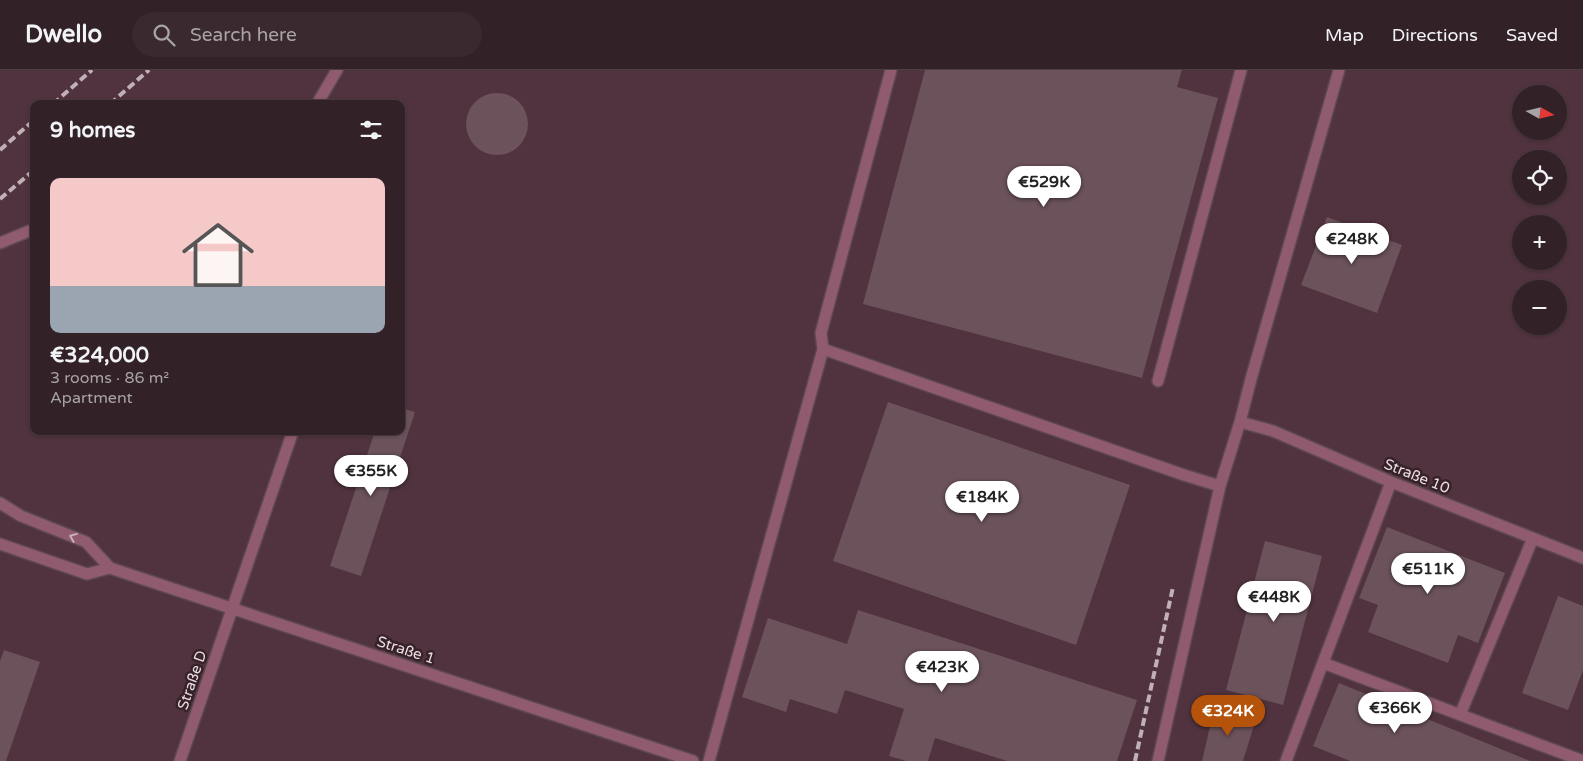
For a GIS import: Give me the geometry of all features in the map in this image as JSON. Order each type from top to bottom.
[{"type":"lane","points":[[319,100],[337,70]]},
{"type":"lane","points":[[709,761],[823,349],[821,333],[891,70]]},
{"type":"lane","points":[[1158,381],[1241,70]]},
{"type":"lane","points":[[1158,761],[1220,486],[1240,422],[1338,70]]},
{"type":"lane","points":[[0,243],[30,231]]},
{"type":"lane","points":[[823,349],[1156,466],[1220,486]]},
{"type":"lane","name":"Straße 10","points":[[1240,422],[1273,431],[1391,482],[1583,558]]},
{"type":"lane","name":"Straße D","points":[[180,761],[293,435]]},
{"type":"lane","points":[[1286,761],[1391,482]]},
{"type":"lane","points":[[0,503],[21,516],[86,542],[110,568],[87,574],[0,544]]},
{"type":"lane","points":[[1460,715],[1533,538]]},
{"type":"lane","name":"Straße 1","points":[[110,568],[692,761]]},
{"type":"lane","points":[[1323,663],[1583,761]]},
{"type":"shaded area","points":[[0,70],[1583,70],[1583,761],[0,761]]},
{"type":"building","points":[[925,70],[1182,70],[1177,87],[1218,98],[1142,378],[863,304]]},
{"type":"building","points":[[491,93],[503,93],[519,102],[526,112],[528,124],[526,136],[519,146],[503,155],[491,155],[480,150],[471,141],[466,130],[466,118],[471,107],[480,98]]},
{"type":"building","points":[[1327,217],[1402,245],[1377,313],[1301,285]]},
{"type":"building","points":[[888,402],[1130,485],[1076,645],[833,561]]},
{"type":"building","points":[[405,409],[415,412],[361,576],[330,566],[374,435],[405,435]]},
{"type":"building","points":[[1387,527],[1505,573],[1478,643],[1458,635],[1448,663],[1368,632],[1378,605],[1359,598]]},
{"type":"building","points":[[1265,541],[1322,556],[1283,705],[1226,690]]},
{"type":"building","points":[[1558,596],[1583,606],[1583,670],[1568,710],[1522,693]]},
{"type":"building","points":[[858,610],[1137,700],[1117,761],[1007,761],[935,738],[928,761],[906,761],[889,756],[904,709],[845,690],[837,714],[790,699],[786,712],[742,697],[768,618],[847,644]]},
{"type":"building","points":[[4,650],[40,662],[6,761],[0,761],[0,661]]},
{"type":"building","points":[[1339,683],[1530,761],[1350,761],[1313,746]]},
{"type":"building","points":[[1214,709],[1256,719],[1243,761],[1202,761]]},
{"type":"railway","points":[[58,100],[92,70]]},
{"type":"railway","points":[[115,100],[149,70]]},
{"type":"railway","points":[[0,150],[30,124]]},
{"type":"railway","points":[[0,199],[30,173]]},
{"type":"railway","points":[[1135,761],[1173,587]]}]
